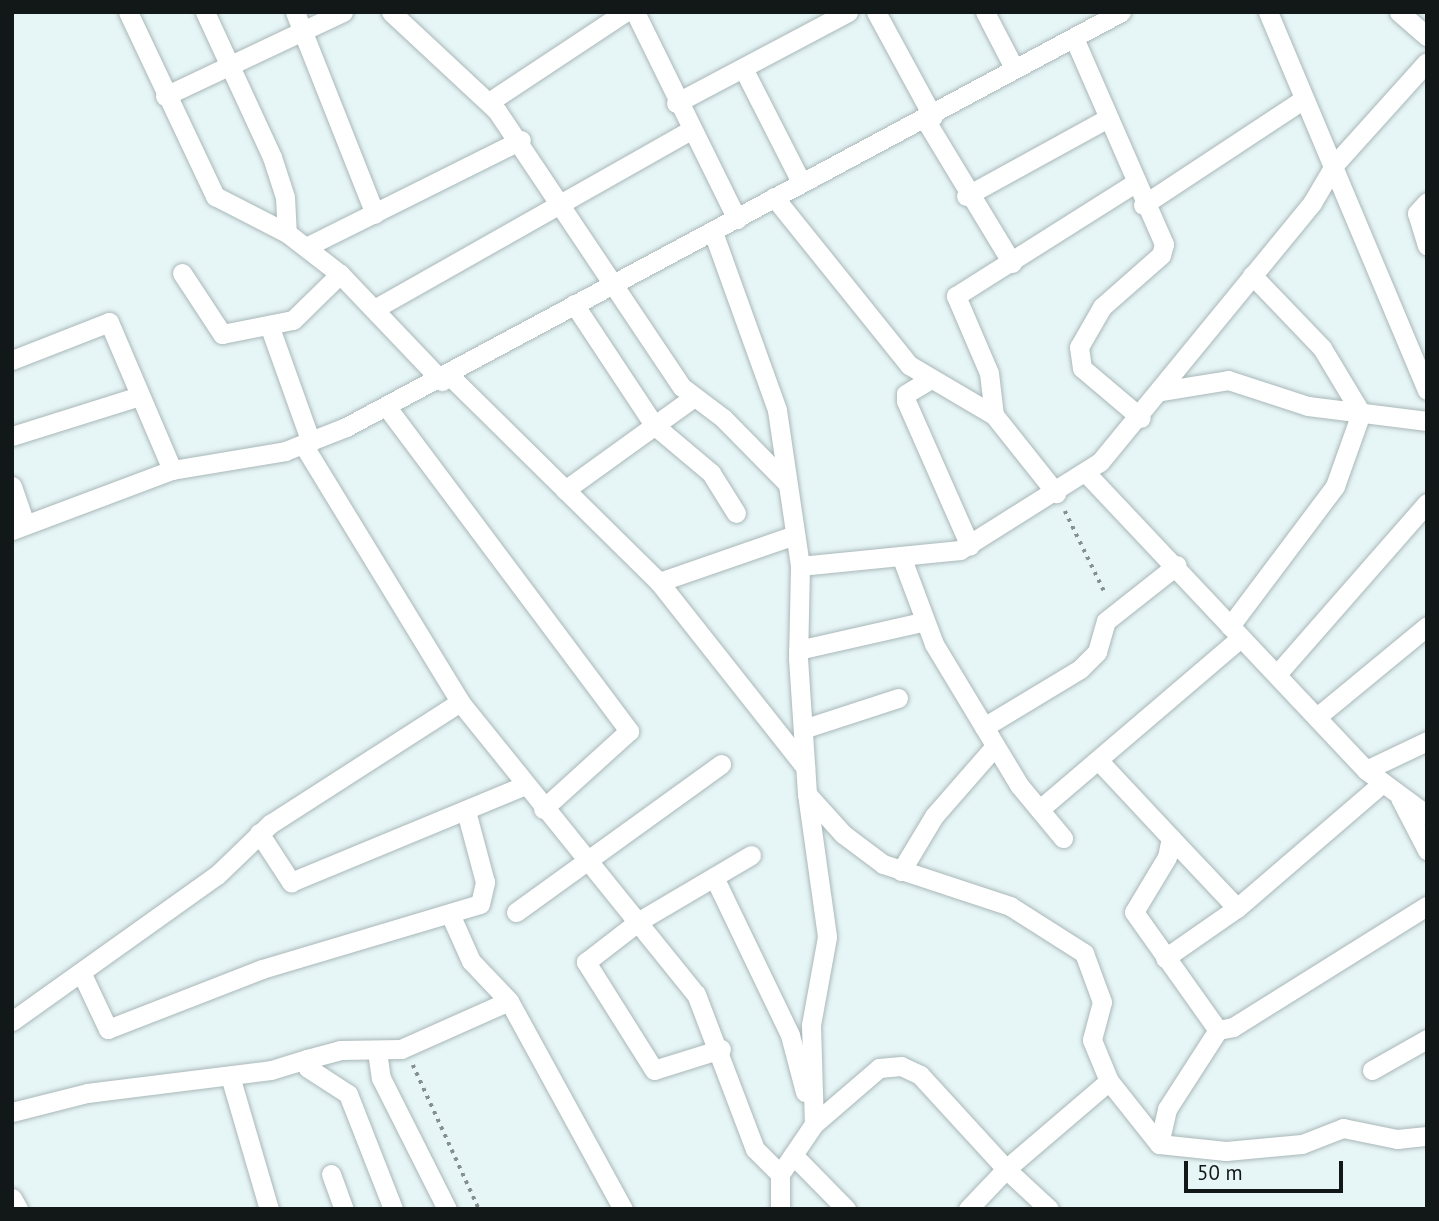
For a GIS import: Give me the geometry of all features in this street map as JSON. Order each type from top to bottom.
[{"type":"street","points":[[128,12],[165,96],[215,196],[287,233],[340,274],[446,379],[565,490],[659,582],[805,767]]},
{"type":"street","points":[[205,12],[281,182],[287,233]]},
{"type":"street","points":[[295,12],[375,214]]},
{"type":"street","points":[[165,96],[343,12]]},
{"type":"street","points":[[391,12],[489,102],[521,140],[613,281],[694,397],[786,482]]},
{"type":"street","points":[[676,103],[744,70],[848,12]]},
{"type":"street","points":[[876,12],[966,196],[1012,263]]},
{"type":"street","points":[[985,12],[1014,68]]},
{"type":"street","points":[[12,486],[19,527],[172,470],[308,444],[446,379],[613,281],[713,232],[800,180],[930,119],[1014,68],[1121,12]]},
{"type":"street","points":[[1268,12],[1304,99],[1335,164],[1427,390]]},
{"type":"street","points":[[1399,12],[1427,36]]},
{"type":"street","points":[[489,102],[635,13],[689,131],[737,219]]},
{"type":"street","points":[[1074,38],[1163,251],[1102,307],[1078,356],[1084,370],[1141,418]]},
{"type":"street","points":[[800,566],[970,546],[1086,473],[1141,418],[1335,164],[1420,78],[1427,62]]},
{"type":"street","points":[[744,70],[800,180]]},
{"type":"street","points":[[1143,205],[1304,99]]},
{"type":"street","points":[[966,196],[1108,118]]},
{"type":"street","points":[[376,308],[563,206],[689,131]]},
{"type":"street","points":[[306,247],[521,140]]},
{"type":"street","points":[[994,415],[989,373],[956,297],[1012,263],[1090,206],[1133,184]]},
{"type":"street","points":[[774,197],[901,356],[929,380],[994,415],[1056,493]]},
{"type":"street","points":[[1427,202],[1417,213],[1427,246]]},
{"type":"street","points":[[713,232],[777,411],[800,566],[798,650],[805,767],[827,937],[811,1024],[814,1124]]},
{"type":"street","points":[[182,273],[222,334],[300,316],[340,274]]},
{"type":"street","points":[[1252,275],[1322,348],[1361,412]]},
{"type":"street","points":[[574,304],[654,425],[711,473],[736,513]]},
{"type":"street","points":[[12,360],[109,322],[172,470]]},
{"type":"street","points":[[269,325],[308,444],[460,702],[523,786],[639,920],[696,994],[721,1049],[755,1149],[780,1174]]},
{"type":"street","points":[[929,380],[905,397],[970,546]]},
{"type":"street","points":[[1161,391],[1228,380],[1270,398],[1427,421]]},
{"type":"street","points":[[12,436],[140,396]]},
{"type":"street","points":[[565,490],[694,397]]},
{"type":"street","points":[[386,407],[629,731],[543,809]]},
{"type":"street","points":[[1040,809],[1099,761],[1235,632],[1335,485],[1361,412]]},
{"type":"street","points":[[1086,473],[1177,565],[1235,632],[1278,673],[1373,777],[1427,815]]},
{"type":"street","points":[[1278,673],[1427,503]]},
{"type":"street","points":[[659,582],[795,535]]},
{"type":"street","points":[[901,556],[922,622],[995,747],[1063,838]]},
{"type":"street","points":[[984,727],[1080,669],[1097,652],[1102,625],[1177,565]]},
{"type":"street","points":[[798,650],[922,622]]},
{"type":"street","points":[[1318,716],[1427,626]]},
{"type":"street","points":[[803,729],[898,698]]},
{"type":"street","points":[[12,1021],[229,866],[259,833],[460,702]]},
{"type":"street","points":[[1165,958],[1237,908],[1373,777],[1427,741]]},
{"type":"street","points":[[901,871],[934,816],[995,747]]},
{"type":"street","points":[[1099,761],[1237,908]]},
{"type":"street","points":[[516,912],[588,863],[721,764]]},
{"type":"street","points":[[259,833],[290,882],[523,786]]},
{"type":"street","points":[[807,794],[856,845],[901,871],[1010,906],[1084,953],[1102,1002],[1092,1040],[1109,1081],[1160,1144],[1226,1151],[1302,1144],[1343,1128],[1397,1139],[1427,1136]]},
{"type":"street","points":[[1399,796],[1427,850]]},
{"type":"street","points":[[81,972],[110,1028],[262,969],[480,904],[485,891],[466,811]]},
{"type":"street","points":[[1171,838],[1167,857],[1134,912],[1218,1030]]},
{"type":"street","points":[[721,1049],[654,1070],[589,968],[588,958],[639,920],[751,855]]},
{"type":"street","points":[[714,877],[790,1035],[814,1124]]},
{"type":"street","points":[[1160,1144],[1167,1109],[1218,1030],[1233,1027],[1427,906]]},
{"type":"street","points":[[450,914],[471,961],[509,1002],[623,1209]]},
{"type":"street","points":[[12,1112],[87,1093],[230,1076],[307,1059],[405,1047],[509,1002]]},
{"type":"street","points":[[1372,1070],[1427,1039]]},
{"type":"street","points":[[377,1051],[381,1078],[447,1209]]},
{"type":"street","points":[[307,1059],[308,1068],[348,1094],[393,1209]]},
{"type":"street","points":[[780,1209],[780,1174],[814,1124],[879,1068],[901,1066],[920,1075],[1006,1169],[1049,1209]]},
{"type":"street","points":[[230,1076],[269,1209]]},
{"type":"street","points":[[968,1209],[1006,1169],[1109,1081]]},
{"type":"street","points":[[793,1155],[846,1209]]},
{"type":"street","points":[[331,1174],[344,1209]]},
{"type":"street","points":[[12,1198],[18,1209]]},
{"type":"path","points":[[1056,493],[1115,612]]},
{"type":"path","points":[[405,1047],[479,1209]]}]
